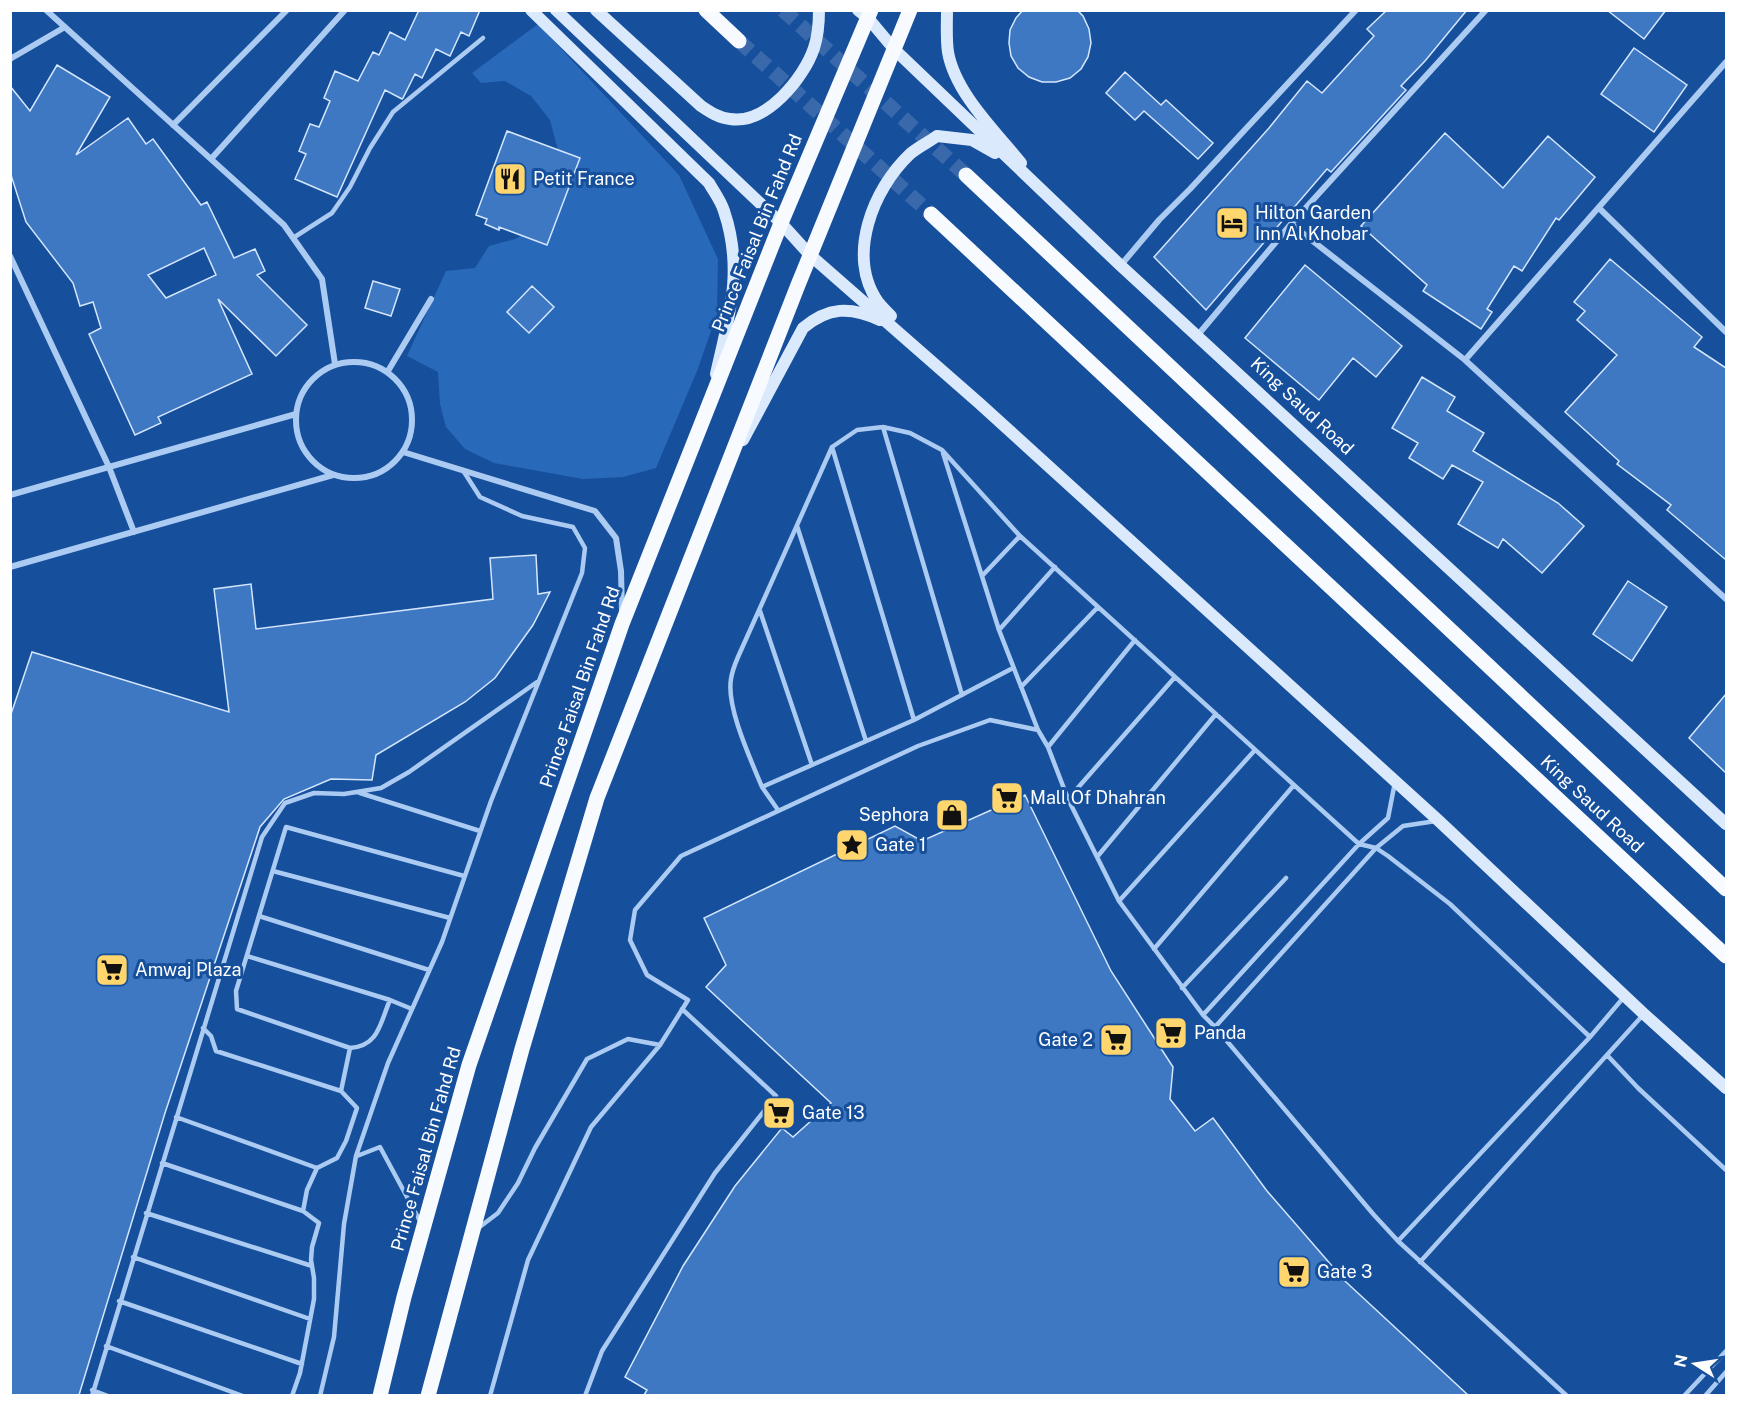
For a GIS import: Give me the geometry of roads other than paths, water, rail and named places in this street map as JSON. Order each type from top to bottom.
[{"type":"main road","points":[[531,10],[709,183],[724,209],[735,269],[733,297],[710,398]]},
{"type":"main road","points":[[556,10],[781,223],[810,255],[922,352],[1438,820],[1726,1088]]},
{"type":"main road","points":[[596,10],[700,106],[716,115],[732,120],[754,117],[768,109],[795,80],[807,64],[814,48],[819,10]]},
{"type":"main road","points":[[706,10],[739,42]]},
{"type":"main road","points":[[428,1395],[522,1049],[597,798],[810,255],[910,10]]},
{"type":"main road","points":[[947,10],[948,53],[958,81],[973,105],[1052,201]]},
{"type":"main road","name":"Prince Faisal Bin Fahd Rd","points":[[380,1395],[404,1297],[469,1065],[622,624],[865,13]]},
{"type":"main road","name":"King Saud Road","points":[[865,13],[894,49],[1120,266],[1726,824]]},
{"type":"main road","points":[[922,352],[877,301],[869,282],[865,265],[865,240],[872,212],[895,171],[911,153],[937,136],[972,140],[1010,161]]},
{"type":"main road","name":"King Saud Road","points":[[966,175],[1726,889]]},
{"type":"main road","name":"King Saud Road","points":[[931,214],[1726,956]]},
{"type":"main road","points":[[716,492],[803,328],[816,317],[842,309],[869,315],[891,326]]},
{"type":"street","points":[[46,10],[284,225],[322,279],[335,364]]},
{"type":"street","points":[[172,125],[287,10]]},
{"type":"street","points":[[211,159],[345,10]]},
{"type":"street","points":[[1120,266],[1159,220],[1356,10]]},
{"type":"street","points":[[1197,336],[1291,224],[1486,10]]},
{"type":"street","points":[[10,59],[65,27]]},
{"type":"street","points":[[1465,360],[1726,65]]},
{"type":"street","points":[[1599,208],[1726,332]]},
{"type":"street","points":[[1291,224],[1465,360],[1726,599]]},
{"type":"street","points":[[10,256],[109,467],[134,532]]},
{"type":"street","points":[[388,371],[431,299]]},
{"type":"street","points":[[353,361],[371,363],[388,371],[401,384],[410,400],[413,418],[411,436],[403,452],[390,467],[372,476],[353,479],[333,475],[317,466],[304,451],[297,433],[296,414],[300,398],[308,383],[335,364],[353,361]]},
{"type":"street","points":[[10,495],[296,414]]},
{"type":"street","points":[[403,452],[596,511],[616,538],[621,571],[622,624]]},
{"type":"street","points":[[10,567],[333,475]]},
{"type":"lane","points":[[293,238],[332,213],[350,187],[370,148],[393,112],[483,38]]},
{"type":"lane","points":[[883,427],[962,695]]},
{"type":"lane","points":[[778,810],[762,787],[742,737],[733,703],[730,681],[738,657],[832,447],[856,430],[883,427],[910,433],[942,450],[1020,536],[1359,844],[1376,848],[1409,870],[1450,904],[1590,1037]]},
{"type":"lane","points":[[832,447],[914,720]]},
{"type":"lane","points":[[942,450],[1013,668],[1068,799],[1119,902],[1203,1015],[1374,1215],[1420,1262],[1567,1395]]},
{"type":"lane","points":[[320,1395],[334,1336],[344,1224],[356,1156],[388,1063],[450,918],[480,831],[578,582],[585,548],[573,527],[522,516],[480,497],[465,472]]},
{"type":"lane","points":[[797,526],[866,741]]},
{"type":"lane","points":[[982,576],[1020,536]]},
{"type":"lane","points":[[999,630],[1054,567]]},
{"type":"lane","points":[[1021,687],[1098,607]]},
{"type":"lane","points":[[760,610],[812,765]]},
{"type":"lane","points":[[1048,747],[1135,640]]},
{"type":"lane","points":[[762,787],[914,720],[1013,668]]},
{"type":"lane","points":[[1068,799],[1175,677]]},
{"type":"lane","points":[[108,1395],[92,1393],[262,837],[285,803],[314,793],[344,794],[381,789],[409,772],[537,682]]},
{"type":"lane","points":[[1097,857],[1216,714]]},
{"type":"lane","points":[[490,1395],[528,1260],[591,1127],[660,1045],[688,1000],[647,975],[630,940],[635,910],[681,856],[918,746],[990,720],[1038,730]]},
{"type":"lane","points":[[1119,902],[1255,750]]},
{"type":"lane","points":[[1203,1015],[1359,844],[1388,818],[1395,782]]},
{"type":"lane","points":[[1154,949],[1294,785]]},
{"type":"lane","points":[[358,792],[480,831]]},
{"type":"lane","points":[[1215,1027],[1376,848],[1403,826],[1438,820]]},
{"type":"lane","points":[[390,1000],[374,1038],[362,1047],[350,1048],[237,1009],[236,991],[286,827],[465,876]]},
{"type":"lane","points":[[273,871],[450,918]]},
{"type":"lane","points":[[1182,988],[1286,878]]},
{"type":"lane","points":[[259,916],[429,970]]},
{"type":"lane","points":[[247,956],[390,1000],[412,1009]]},
{"type":"lane","points":[[1398,1241],[1590,1037],[1626,995]]},
{"type":"lane","points":[[585,1395],[602,1351],[715,1173],[747,1129],[776,1096],[682,1009]]},
{"type":"lane","points":[[1420,1262],[1644,1014]]},
{"type":"lane","points":[[203,1028],[211,1036],[216,1051],[340,1091],[357,1108],[346,1141],[337,1158],[317,1168],[307,1190],[303,1210]]},
{"type":"lane","points":[[472,1233],[498,1213],[505,1203],[587,1059],[628,1039],[660,1045]]},
{"type":"lane","points":[[340,1091],[350,1048]]},
{"type":"lane","points":[[1607,1055],[1638,1088],[1726,1170]]},
{"type":"lane","points":[[176,1117],[317,1168]]},
{"type":"lane","points":[[356,1156],[380,1148],[424,1229]]},
{"type":"lane","points":[[162,1163],[303,1210],[319,1223],[312,1247],[314,1299],[302,1364],[292,1395]]},
{"type":"lane","points":[[146,1213],[312,1266]]},
{"type":"lane","points":[[133,1257],[310,1319]]},
{"type":"lane","points":[[120,1301],[302,1364]]},
{"type":"lane","points":[[106,1346],[243,1395]]},
{"type":"lane","points":[[1684,1395],[1726,1352]]},
{"type":"lane","points":[[1705,1395],[1726,1372]]},
{"type":"tunnel","points":[[783,10],[966,175]]},
{"type":"tunnel","points":[[739,41],[931,214]]},
{"type":"place","name":"Petit France","points":[[510,179]]},
{"type":"place","name":"Hilton Garden Inn Al Khobar","points":[[1232,223]]},
{"type":"place","name":"Mall Of Dhahran","points":[[1007,798]]},
{"type":"place","name":"Sephora","points":[[952,815]]},
{"type":"place","name":"Gate 1","points":[[852,845]]},
{"type":"place","name":"Amwaj Plaza","points":[[112,970]]},
{"type":"place","name":"Panda","points":[[1171,1033]]},
{"type":"place","name":"Gate 2","points":[[1116,1040]]},
{"type":"place","name":"Gate 13","points":[[779,1113]]},
{"type":"place","name":"Gate 3","points":[[1294,1272]]}]
